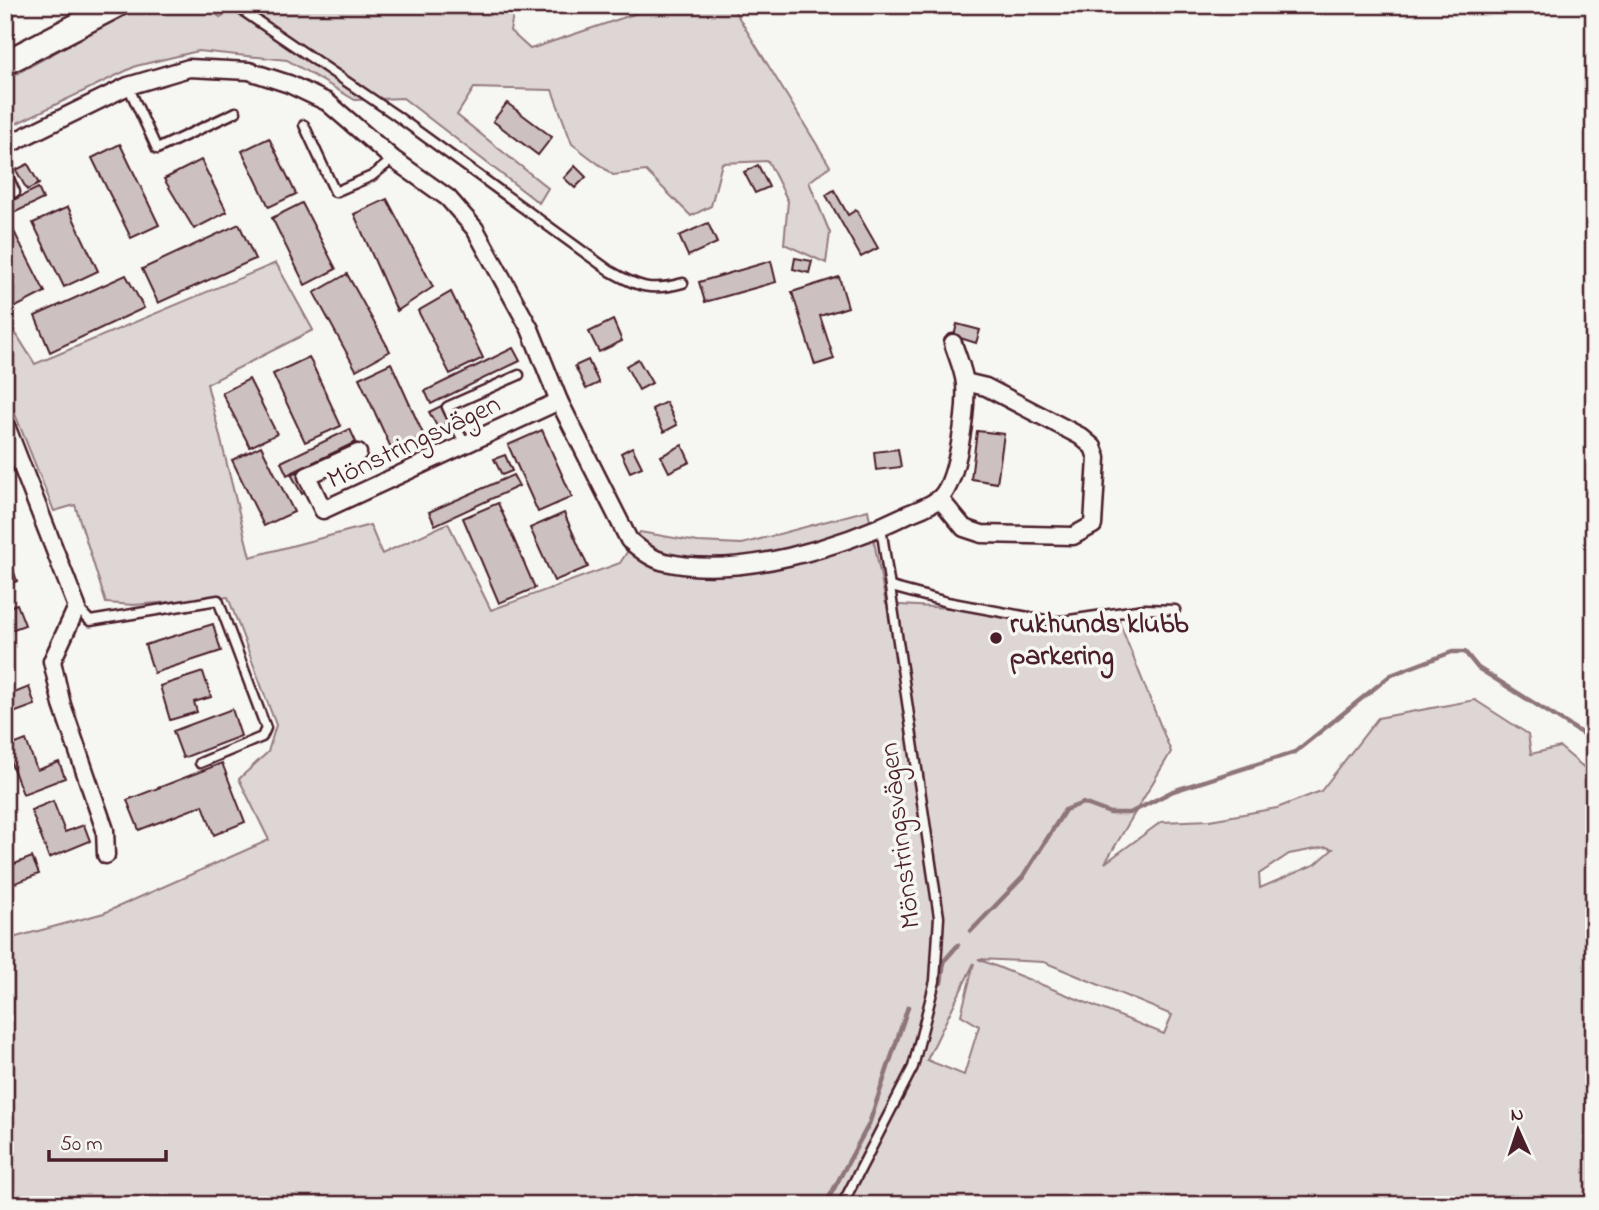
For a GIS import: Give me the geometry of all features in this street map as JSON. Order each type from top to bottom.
[{"type":"street","points":[[5,63],[117,5]]},
{"type":"street","points":[[5,146],[128,86],[189,68],[248,71],[289,83],[327,102],[393,159],[448,198],[475,229],[530,329],[559,401],[629,540],[647,555],[663,562],[695,566],[754,563],[787,556],[881,527],[940,499],[951,483],[964,411],[965,382],[953,343]]},
{"type":"street","points":[[940,499],[964,528],[982,534],[1073,536],[1093,525],[1097,458],[1093,447],[1080,436],[986,387],[965,382]]},
{"type":"street","name":"Mönstringsvägen","points":[[358,453],[307,476],[323,510],[559,401]]},
{"type":"street","points":[[7,432],[77,607],[52,661],[62,705],[101,816],[106,855]]},
{"type":"lane","points":[[234,5],[394,114],[610,271],[643,288],[661,289],[683,283]]},
{"type":"lane","points":[[128,86],[157,149],[236,112]]},
{"type":"lane","points":[[304,125],[335,192],[372,176],[393,159]]},
{"type":"lane","points":[[5,170],[15,192],[5,196]]},
{"type":"lane","points":[[465,445],[447,407],[519,375]]},
{"type":"lane","name":"Mönstringsvägen","points":[[842,1205],[913,1067],[935,981],[939,917],[881,527]]},
{"type":"lane","points":[[891,587],[947,602],[1056,622],[1143,609],[1175,610]]},
{"type":"lane","points":[[77,607],[90,621],[218,600],[266,728],[262,737],[200,763]]},
{"type":"shaded area","points":[[141,5],[205,5],[220,17],[241,8],[240,5],[515,5],[510,31],[530,49],[652,8],[731,5],[830,166],[809,182],[830,233],[826,263],[784,244],[788,201],[768,161],[722,163],[711,206],[691,216],[646,171],[613,175],[572,144],[552,90],[474,88],[457,115],[548,188],[539,203],[403,98],[355,100],[287,60],[198,51],[136,66],[5,129],[5,80]]},
{"type":"shaded area","points":[[276,263],[313,330],[207,384],[250,557],[370,525],[382,554],[448,523],[491,610],[620,563],[640,532],[698,542],[742,544],[868,510],[886,604],[1118,619],[1171,752],[1105,863],[1161,822],[1210,820],[1277,808],[1321,791],[1378,718],[1475,700],[1528,734],[1531,754],[1560,747],[1594,776],[1594,1205],[5,1205],[5,940],[104,913],[269,840],[239,779],[268,752],[276,725],[228,597],[134,605],[106,603],[75,505],[54,511],[5,389],[5,316],[35,364]],"holes":[[[1326,847],[1333,849],[1316,864],[1260,888],[1259,874],[1289,854]],[[978,959],[1044,962],[1172,1015],[1164,1034]],[[974,963],[961,1015],[979,1026],[964,1075],[927,1060]]]},
{"type":"building","points":[[507,103],[552,137],[538,155],[493,121]]},
{"type":"building","points":[[269,138],[296,194],[269,207],[242,151]]},
{"type":"building","points":[[120,144],[159,225],[131,238],[92,158]]},
{"type":"building","points":[[201,160],[227,212],[194,229],[164,179]]},
{"type":"building","points":[[28,164],[39,184],[27,190],[16,170]]},
{"type":"building","points":[[758,165],[769,187],[755,193],[744,172]]},
{"type":"building","points":[[575,166],[586,177],[575,188],[564,178]]},
{"type":"building","points":[[38,188],[43,199],[5,217],[5,204]]},
{"type":"building","points":[[834,190],[848,215],[856,210],[878,248],[861,257],[826,195]]},
{"type":"building","points":[[387,199],[433,287],[397,311],[354,214]]},
{"type":"building","points":[[302,203],[336,269],[305,285],[272,218]]},
{"type":"building","points":[[68,207],[98,271],[64,287],[33,223]]},
{"type":"building","points":[[7,218],[45,292],[12,309],[5,295]]},
{"type":"building","points":[[708,223],[717,243],[688,256],[679,236]]},
{"type":"building","points":[[239,224],[255,259],[158,303],[142,269]]},
{"type":"building","points":[[795,258],[812,261],[809,273],[793,269]]},
{"type":"building","points":[[771,261],[776,282],[705,302],[699,282]]},
{"type":"building","points":[[347,274],[390,351],[356,370],[314,293]]},
{"type":"building","points":[[126,275],[144,308],[50,352],[35,316]]},
{"type":"building","points":[[839,277],[848,307],[820,316],[834,359],[815,365],[792,292]]},
{"type":"building","points":[[451,292],[483,358],[450,374],[418,311]]},
{"type":"building","points":[[613,320],[622,341],[599,352],[589,332]]},
{"type":"building","points":[[957,324],[980,330],[976,343],[954,336]]},
{"type":"building","points":[[513,348],[520,361],[431,404],[425,391]]},
{"type":"building","points":[[309,357],[341,426],[305,442],[273,374]]},
{"type":"building","points":[[638,359],[652,383],[639,390],[626,366]]},
{"type":"building","points":[[588,360],[599,383],[586,389],[575,366]]},
{"type":"building","points":[[391,363],[424,436],[392,450],[359,378]]},
{"type":"building","points":[[249,379],[277,434],[250,447],[222,393]]},
{"type":"building","points":[[666,402],[677,425],[664,432],[652,409]]},
{"type":"building","points":[[441,406],[449,422],[438,428],[429,412]]},
{"type":"building","points":[[350,429],[356,442],[287,475],[281,462]]},
{"type":"building","points":[[542,430],[572,497],[538,512],[508,445]]},
{"type":"building","points":[[977,431],[1004,434],[997,483],[971,479]]},
{"type":"building","points":[[682,445],[690,462],[669,472],[661,456]]},
{"type":"building","points":[[261,446],[294,512],[264,526],[232,460]]},
{"type":"building","points":[[632,447],[642,467],[630,472],[621,453]]},
{"type":"building","points":[[898,449],[901,467],[876,470],[874,452]]},
{"type":"building","points":[[505,455],[512,471],[502,475],[494,459]]},
{"type":"building","points":[[303,470],[312,489],[302,494],[291,474]]},
{"type":"building","points":[[513,475],[519,486],[435,525],[429,512]]},
{"type":"building","points":[[498,503],[535,588],[499,603],[463,518]]},
{"type":"building","points":[[564,513],[588,567],[554,581],[530,528]]},
{"type":"building","points":[[8,555],[17,581],[5,585],[5,557]]},
{"type":"building","points":[[17,604],[25,625],[5,632],[5,608]]},
{"type":"building","points":[[213,624],[221,651],[154,673],[145,645]]},
{"type":"building","points":[[203,672],[211,697],[194,702],[197,712],[170,720],[160,686]]},
{"type":"building","points":[[29,687],[35,705],[5,716],[5,692],[7,696]]},
{"type":"building","points":[[232,709],[241,736],[183,758],[173,731]]},
{"type":"building","points":[[26,740],[37,770],[59,762],[65,778],[23,794],[5,748]]},
{"type":"building","points":[[222,763],[245,822],[214,835],[203,805],[139,830],[127,800]]},
{"type":"building","points":[[53,801],[65,832],[84,825],[90,841],[49,858],[31,810]]},
{"type":"building","points":[[5,849],[12,865],[32,857],[39,874],[5,887]]},
{"type":"waterway","points":[[971,931],[1023,877],[1065,810],[1083,803],[1110,813],[1130,813],[1173,791],[1295,752],[1391,675],[1452,652],[1465,652],[1478,668],[1594,741]]},
{"type":"waterway","points":[[941,983],[944,961],[958,945]]},
{"type":"waterway","points":[[825,1205],[869,1124],[908,1007]]},
{"type":"place","name":"rukhunds klubb parkering","points":[[996,638]]}]
